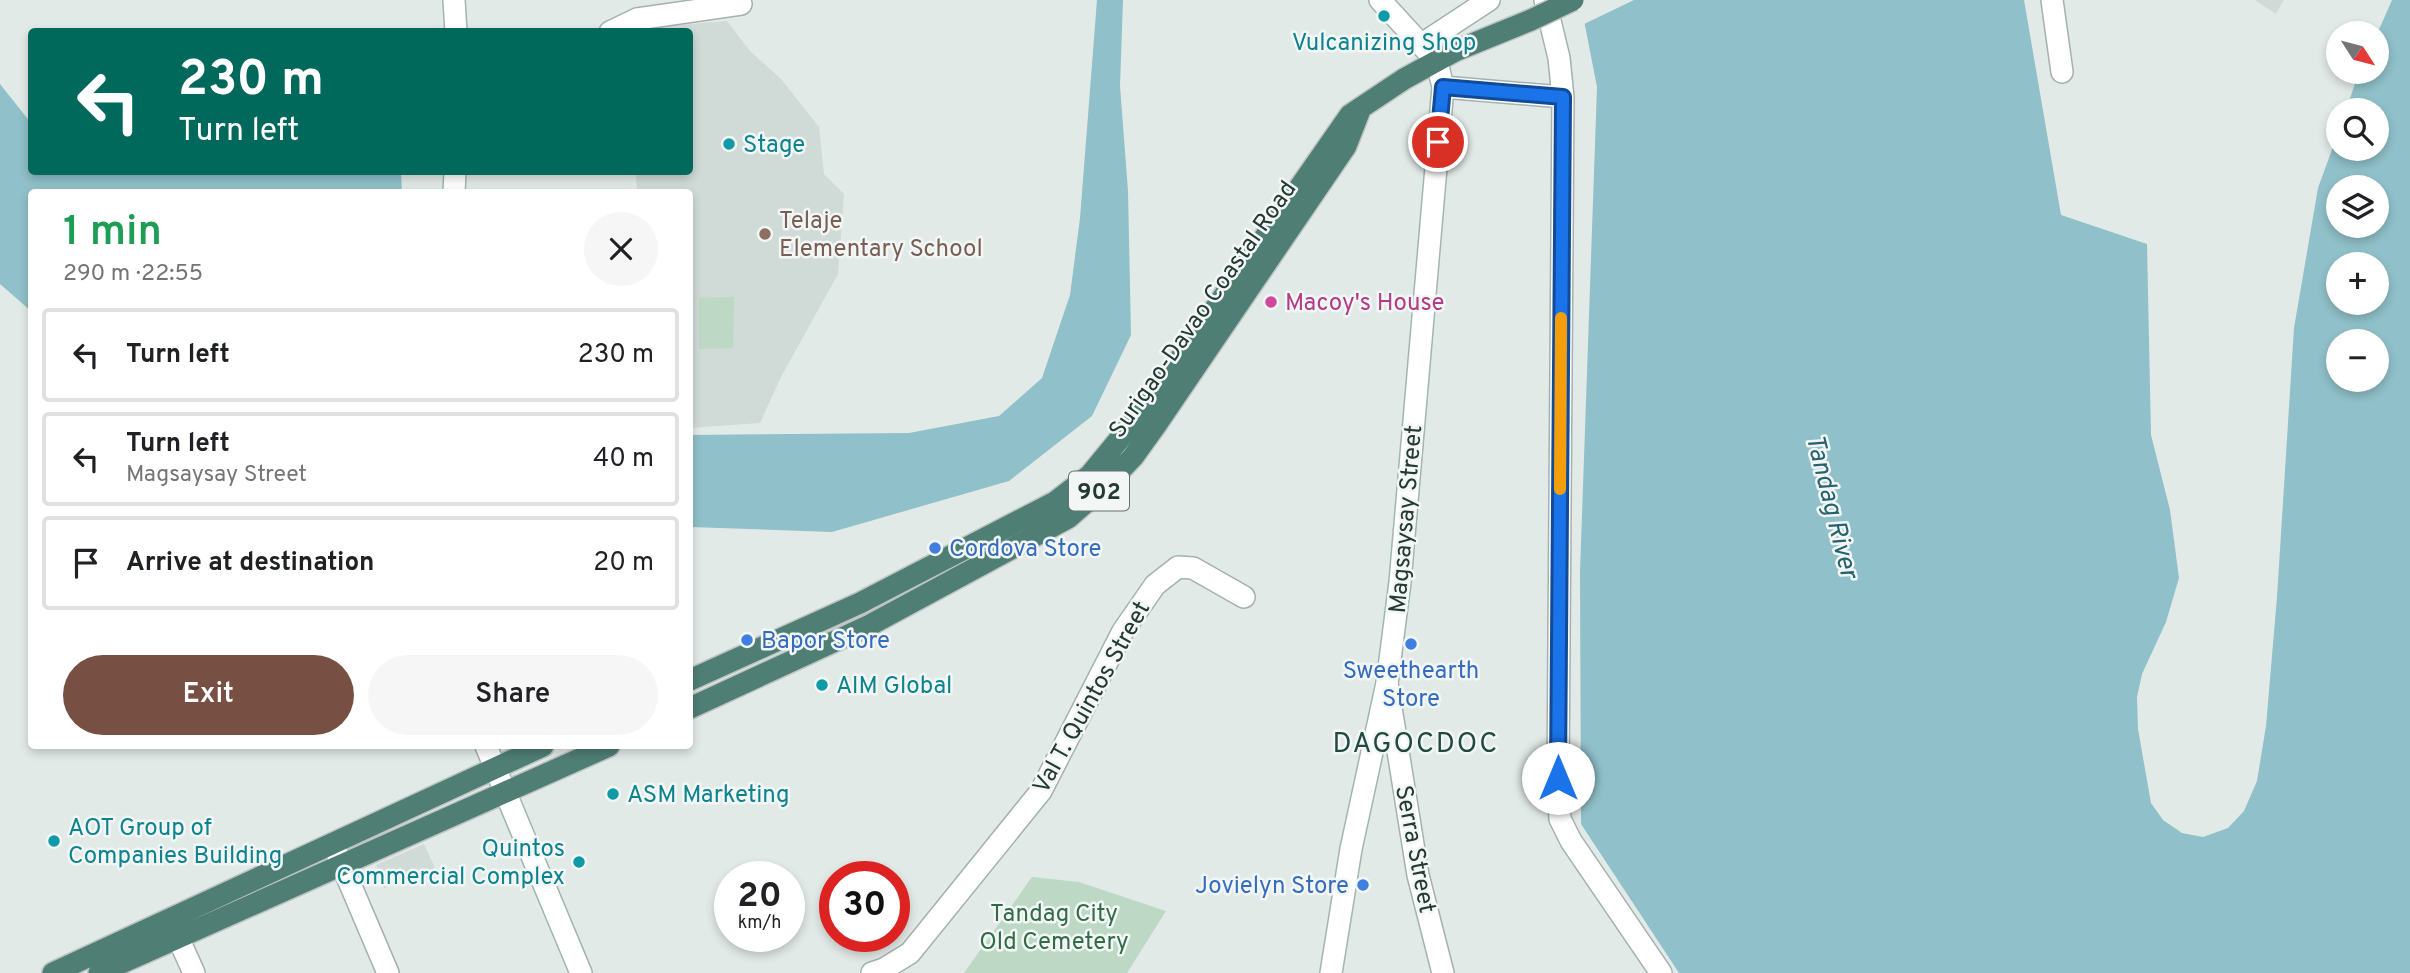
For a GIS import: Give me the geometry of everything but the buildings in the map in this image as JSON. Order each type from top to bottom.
[{"type":"highway","name":"Surigao-Davao Coastal Road","points":[[693,707],[870,625],[1068,518],[1107,484],[1141,430],[1346,146],[1360,110],[1404,79],[1455,51],[1573,0]]},
{"type":"highway","name":"Surigao-Davao Coastal Road","points":[[693,679],[860,603],[1055,502],[1141,430]]},
{"type":"highway","points":[[860,603],[870,625]]},
{"type":"highway","points":[[99,973],[174,929],[333,844],[535,749]]},
{"type":"highway","points":[[53,973],[341,865],[602,749]]},
{"type":"street","points":[[454,0],[456,28]]},
{"type":"street","points":[[1380,0],[1437,62]]},
{"type":"street","points":[[1422,44],[1489,0]]},
{"type":"street","points":[[1545,0],[1559,58],[1563,97],[1558,764],[1560,819],[1571,841],[1661,973]]},
{"type":"street","points":[[2052,0],[2062,72]]},
{"type":"street","points":[[618,28],[636,19],[741,4]]},
{"type":"street","name":"Magsaysay Street","points":[[1332,973],[1351,849],[1387,683],[1400,582],[1443,87],[1437,62]]},
{"type":"street","points":[[1443,87],[1563,97]]},
{"type":"street","name":"Val T. Quintos Street","points":[[872,973],[910,953],[1041,791],[1123,631],[1166,573],[1178,567],[1193,568],[1244,597]]},
{"type":"street","name":"Serra Street","points":[[1387,683],[1418,875],[1443,973]]},
{"type":"street","points":[[487,749],[580,973]]},
{"type":"street","points":[[333,844],[388,973]]},
{"type":"street","points":[[174,929],[194,973]]},
{"type":"shaded area","points":[[2255,0],[2284,0],[2276,14]]},
{"type":"shaded area","name":"Telaje Elementary School","points":[[727,21],[750,51],[781,79],[819,127],[824,174],[844,194],[838,274],[781,377],[760,423],[693,428],[693,189],[637,189],[636,175],[693,175],[693,28],[642,28]]},
{"type":"shaded area","points":[[424,844],[435,868],[384,888],[376,865]]},
{"type":"green space","points":[[734,297],[733,348],[699,349],[699,298]]},
{"type":"green space","name":"Tandag City Old Cemetery","points":[[1032,877],[1079,882],[1166,911],[1127,973],[964,973]]},
{"type":"water","points":[[1097,0],[1123,0],[1120,86],[1128,191],[1131,335],[1092,416],[1009,481],[832,532],[693,527],[693,435],[909,433],[999,416],[1042,378],[1070,295],[1080,218]]},
{"type":"water","name":"Tandag River","points":[[1580,0],[2024,0],[2061,215],[2147,244],[2151,435],[2170,510],[2179,578],[2166,622],[2142,674],[2137,697],[2138,729],[2151,803],[2163,820],[2182,833],[2203,837],[2228,828],[2244,811],[2257,781],[2266,726],[2294,328],[2318,188],[2328,161],[2389,161],[2389,98],[2350,98],[2355,84],[2389,84],[2389,21],[2383,21],[2392,0],[2410,0],[2410,973],[1679,973],[1581,824],[1580,572],[1597,87]]},
{"type":"water","points":[[0,84],[28,119],[28,175],[401,175],[402,189],[28,189],[28,308],[0,284]]},
{"type":"pier","points":[[1577,0],[1634,0],[1582,25]]},
{"type":"slow traffic","points":[[1560,489],[1561,318]]},
{"type":"place","name":"Vulcanizing Shop","points":[[1384,16]]},
{"type":"place","name":"Stage","points":[[729,144]]},
{"type":"place","name":"Telaje Elementary School","points":[[765,234]]},
{"type":"place","name":"Macoy's House","points":[[1271,302]]},
{"type":"place","name":"Cordova Store","points":[[935,548]]},
{"type":"place","name":"Bapor Store","points":[[747,640]]},
{"type":"place","name":"Sweethearth Store","points":[[1411,644]]},
{"type":"place","name":"AIM Global","points":[[822,685]]},
{"type":"place","name":"ASM Marketing","points":[[613,794]]},
{"type":"place","name":"AOT Group of Companies Building","points":[[54,841]]},
{"type":"place","name":"Quintos Commercial Complex","points":[[579,862]]},
{"type":"place","name":"Jovielyn Store","points":[[1363,885]]},
{"type":"district","name":"DAGOCDOC","points":[[1416,742]]},
{"type":"route","points":[[1438,142],[1443,87],[1563,97],[1558,778]]}]
